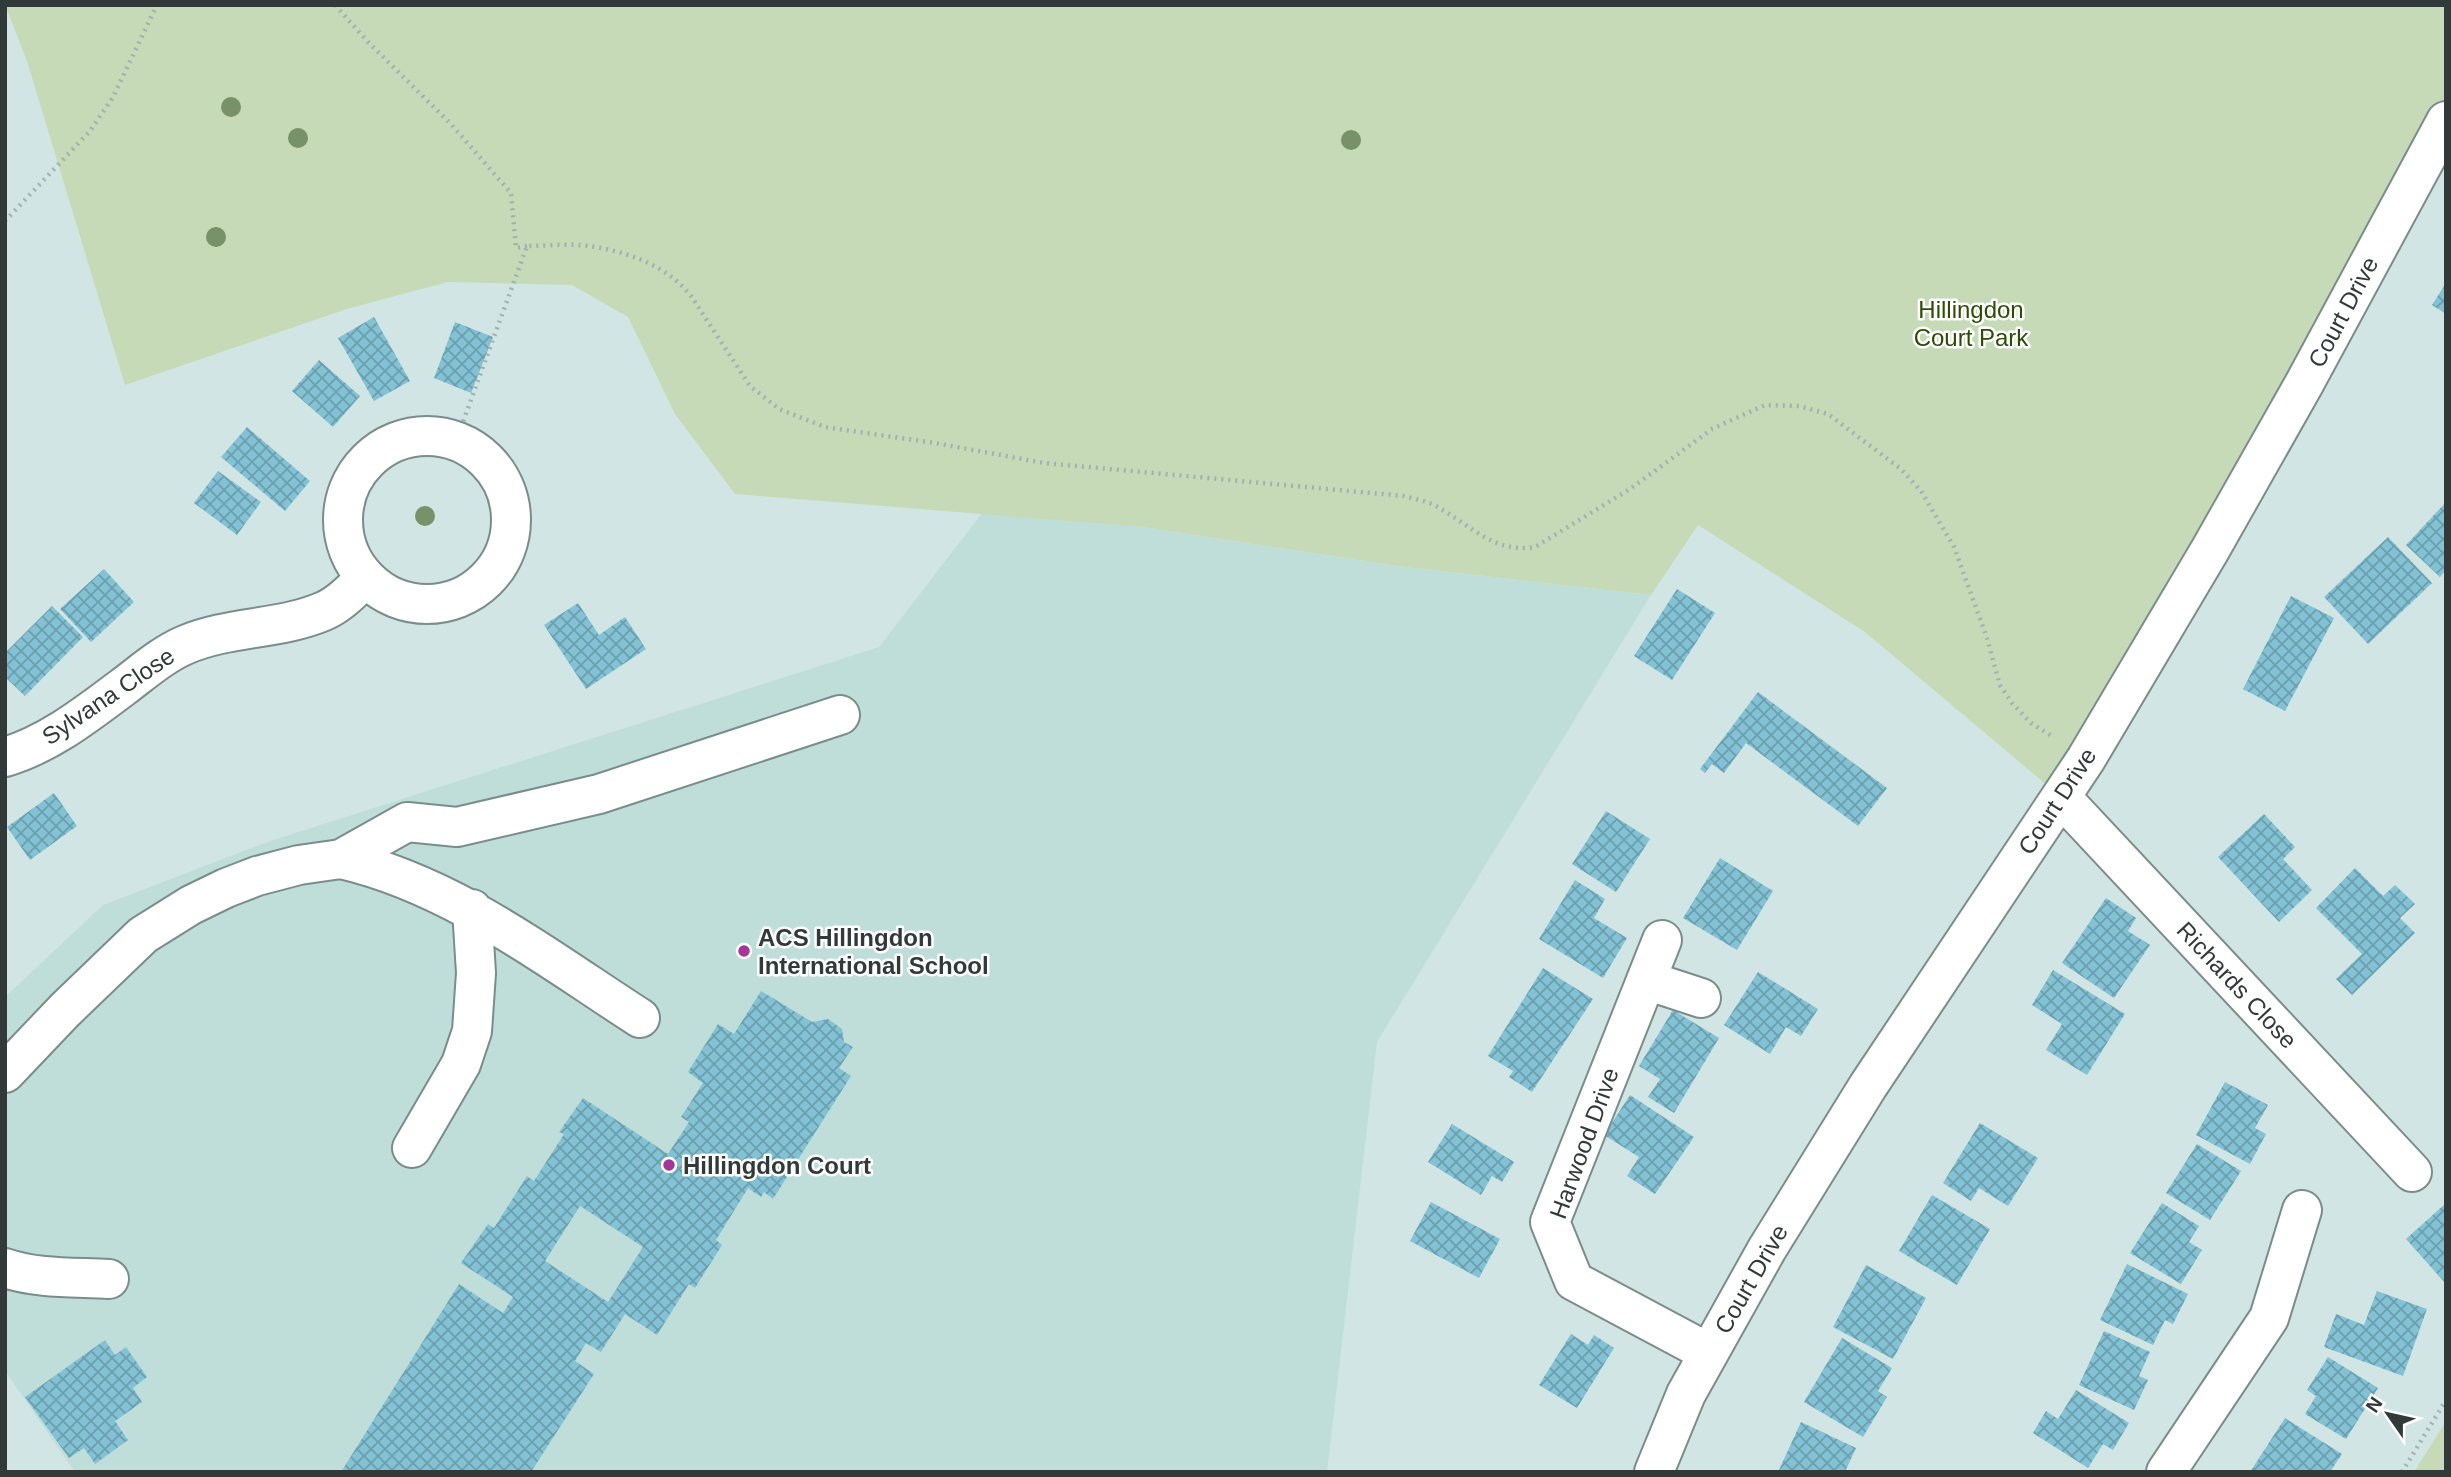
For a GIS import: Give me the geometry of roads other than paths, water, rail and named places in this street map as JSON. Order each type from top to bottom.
[{"type":"street","name":"Court Drive","points":[[1654,1472],[1686,1394],[1767,1249],[1868,1086],[2086,758],[2210,550],[2304,384],[2446,121]]},
{"type":"street","points":[[423,435],[456,440],[488,461],[507,493],[511,525],[499,563],[486,579],[471,592],[454,600],[430,604],[395,597],[365,578],[347,548],[342,526],[344,505],[348,488],[358,470],[379,450],[404,438],[423,435]]},
{"type":"street","name":"Sylvana Close","points":[[5,757],[26,750],[58,732],[182,647],[219,635],[285,623],[324,611],[345,597],[365,578]]},
{"type":"street","points":[[5,1073],[65,1010],[143,935],[191,905],[257,876],[299,865],[341,859],[407,822],[457,827],[599,794],[840,715]]},
{"type":"street","name":"Richards Close","points":[[2061,797],[2412,1172]]},
{"type":"street","points":[[341,859],[387,871],[472,909],[640,1018]]},
{"type":"street","points":[[412,1148],[461,1064],[470,1039],[476,973],[472,909]]},
{"type":"street","name":"Harwood Drive","points":[[1662,940],[1550,1222],[1574,1281],[1709,1353]]},
{"type":"street","points":[[1646,980],[1701,998]]},
{"type":"street","points":[[2166,1472],[2269,1318],[2302,1210]]},
{"type":"street","points":[[5,1268],[46,1275],[108,1279]]},
{"type":"place","name":"ACS Hillingdon International School","points":[[744,951]]},
{"type":"place","name":"Hillingdon Court","points":[[669,1165]]},
{"type":"park label","name":"Hillingdon Court Park","points":[[1971,323]]}]
